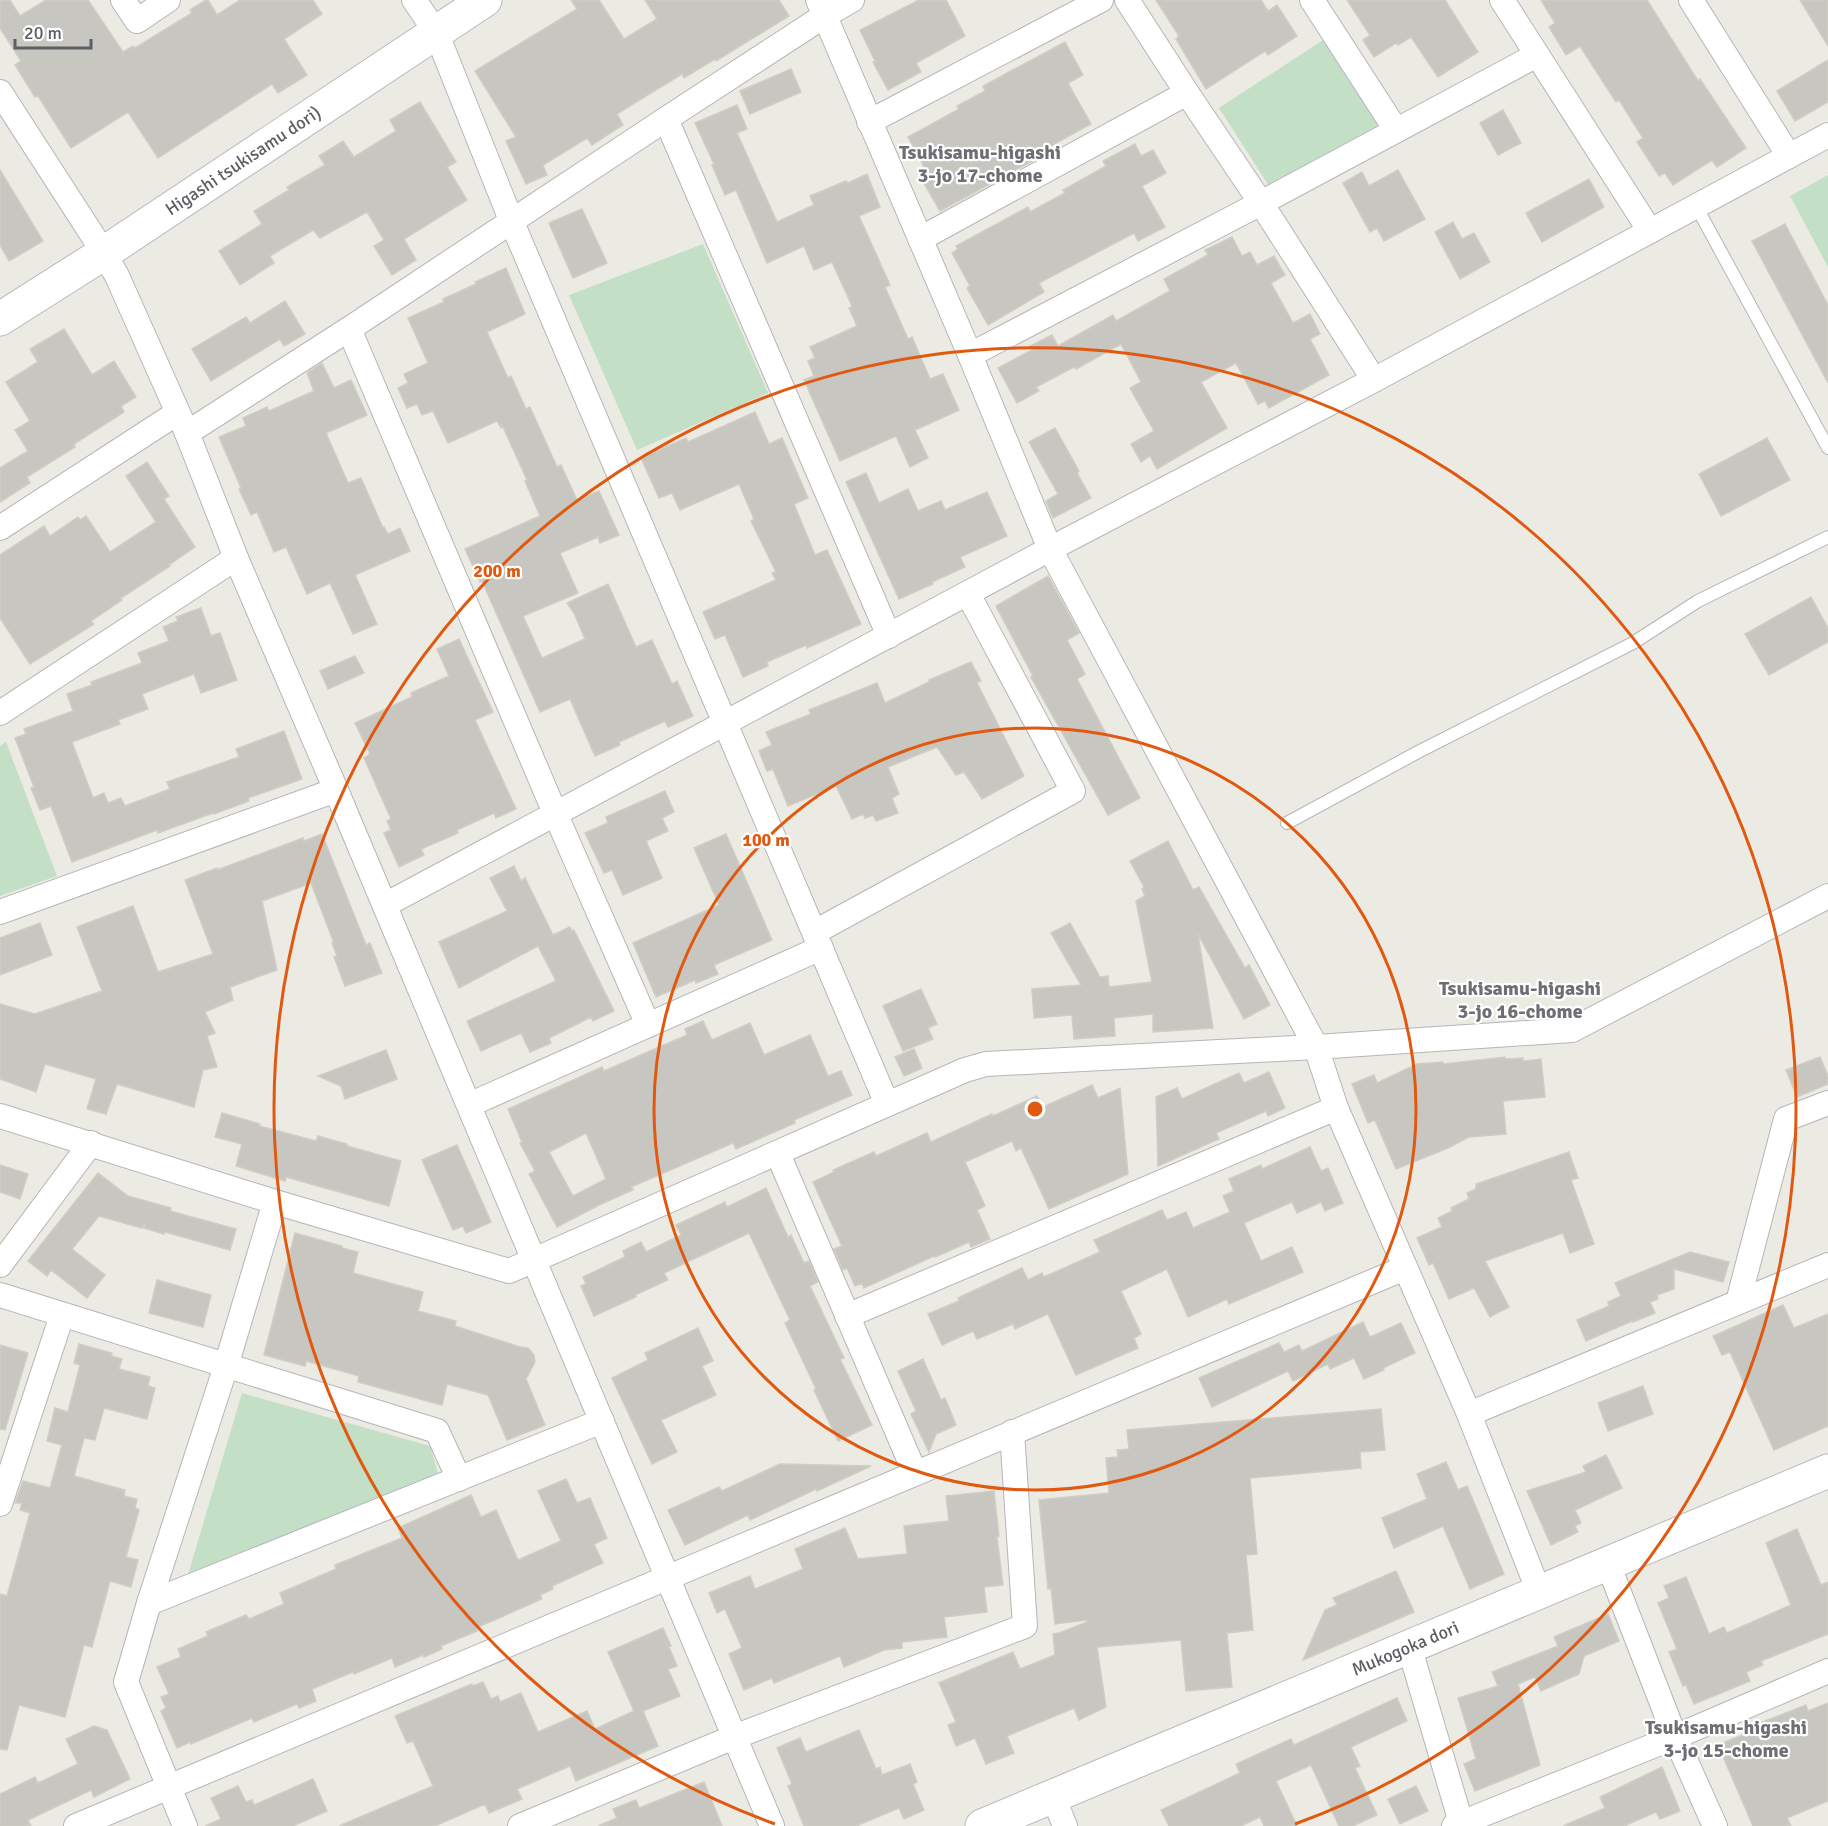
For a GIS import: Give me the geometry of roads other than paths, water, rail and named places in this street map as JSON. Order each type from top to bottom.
[{"type":"street","points":[[123,0],[137,21],[168,0]]},
{"type":"street","points":[[414,0],[436,32],[511,220],[887,1104]]},
{"type":"street","name":"Higashi tsukisamu dori)","points":[[0,319],[104,253],[485,0]]},
{"type":"street","points":[[0,528],[349,329],[666,118],[821,8],[852,0]]},
{"type":"street","points":[[869,122],[1101,0]]},
{"type":"street","points":[[1127,0],[1374,380]]},
{"type":"street","points":[[1312,0],[1396,130]]},
{"type":"street","points":[[1502,0],[1650,231]]},
{"type":"street","points":[[1691,0],[1789,156]]},
{"type":"street","points":[[821,8],[970,355],[1050,549],[1316,1047],[1336,1108],[1469,1413],[1539,1592]]},
{"type":"street","points":[[970,355],[1537,55]]},
{"type":"street","points":[[0,92],[117,276],[182,423],[236,558],[336,789],[772,1826]]},
{"type":"street","points":[[920,239],[1187,93]]},
{"type":"street","points":[[666,118],[889,636]]},
{"type":"street","points":[[385,905],[1050,549],[1374,380],[1828,135]]},
{"type":"street","points":[[349,329],[555,813],[648,1024]]},
{"type":"street","points":[[0,713],[236,558]]},
{"type":"street","points":[[469,1105],[648,1024],[818,940],[1073,791],[968,594]]},
{"type":"street","points":[[0,912],[336,789]]},
{"type":"street","points":[[0,1116],[275,1202],[509,1271],[965,1070],[986,1064],[1316,1047],[1572,1030],[1828,896]]},
{"type":"street","points":[[1738,1302],[1786,1119],[1828,1103]]},
{"type":"street","points":[[847,1316],[1336,1108]]},
{"type":"street","points":[[0,1265],[91,1143]]},
{"type":"street","points":[[778,1154],[915,1473]]},
{"type":"street","points":[[185,1826],[126,1682],[149,1603],[226,1366],[275,1202]]},
{"type":"street","points":[[1469,1413],[1828,1265]]},
{"type":"street","points":[[76,1826],[1405,1268]]},
{"type":"street","points":[[0,1295],[437,1431],[459,1479]]},
{"type":"street","points":[[0,1504],[63,1315]]},
{"type":"street","points":[[149,1603],[602,1421]]},
{"type":"street","points":[[520,1826],[734,1737],[1025,1626],[1012,1432]]},
{"type":"street","name":"Mukogoka dori","points":[[982,1826],[1828,1471]]},
{"type":"street","points":[[1608,1564],[1675,1737],[1715,1826]]},
{"type":"street","points":[[1409,1646],[1459,1825],[1675,1737],[1828,1671]]},
{"type":"street","points":[[1053,1796],[1065,1826]]},
{"type":"lane","points":[[1696,206],[1828,448]]},
{"type":"lane","points":[[1287,823],[1418,752],[1633,643],[1698,601],[1828,537]]},
{"type":"district","name":"Tsukisamu-higashi 3-jo 17-chome","points":[[980,164]]},
{"type":"district","name":"Tsukisamu-higashi 3-jo 16-chome","points":[[1520,1000]]},
{"type":"district","name":"Tsukisamu-higashi 3-jo 15-chome","points":[[1726,1738]]}]
